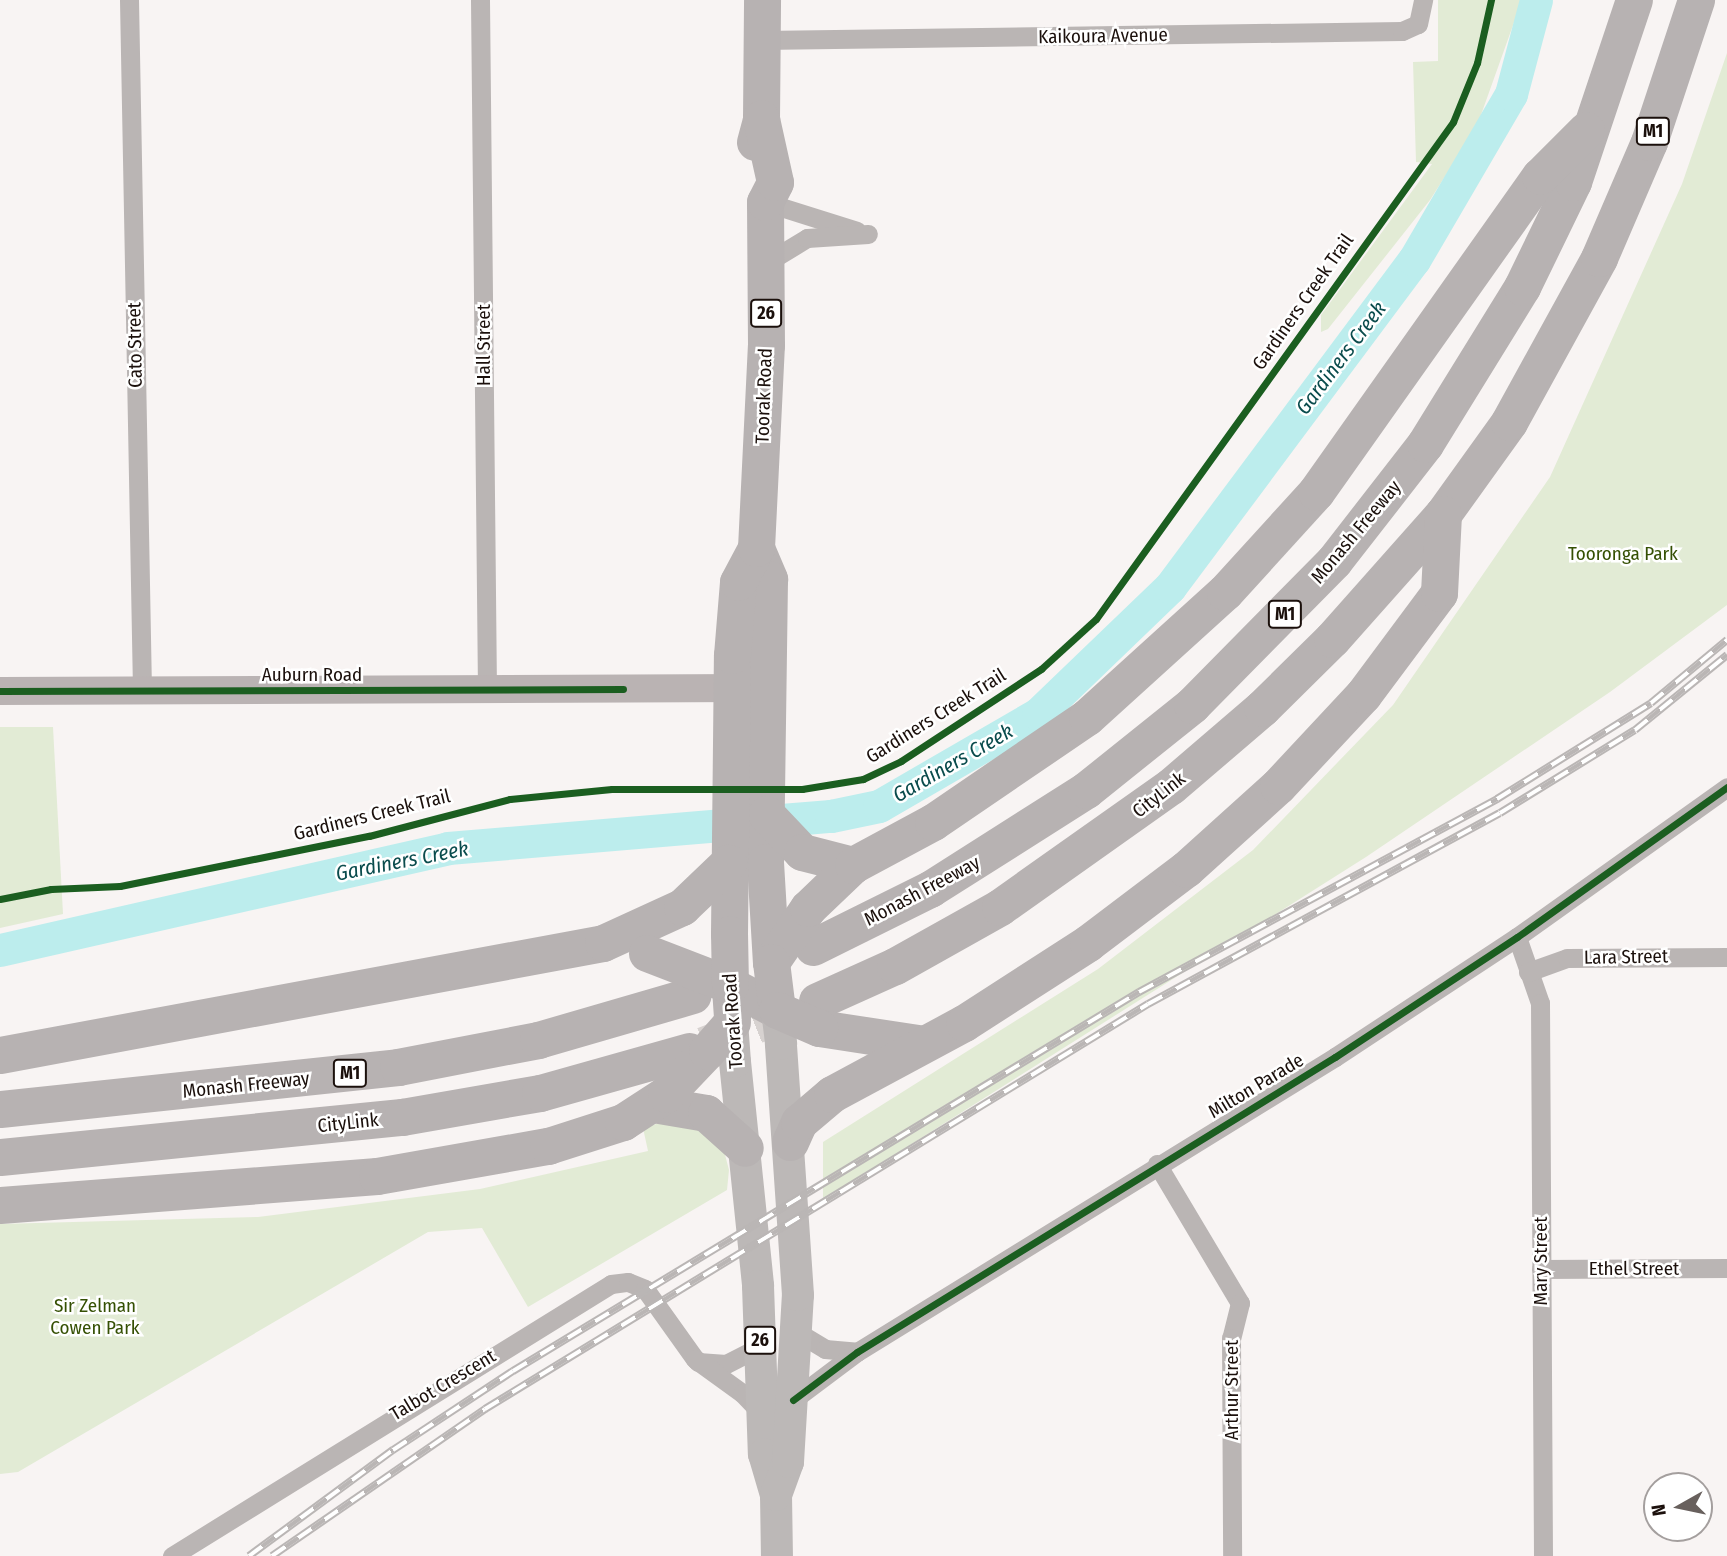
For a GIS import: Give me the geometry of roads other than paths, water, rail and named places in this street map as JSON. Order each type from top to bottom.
[{"type":"highway","name":"Toorak Road","points":[[754,1011],[727,863],[730,688],[738,582],[755,548],[765,399],[765,202],[775,182],[761,119],[762,0]]},
{"type":"highway","name":"Monash Freeway","points":[[813,947],[977,862],[1086,790],[1192,705],[1288,611],[1401,478],[1465,384],[1548,236],[1573,182],[1633,0]]},
{"type":"highway","name":"M1","points":[[1443,514],[1515,412],[1600,258],[1649,142],[1696,0]]},
{"type":"highway","points":[[771,962],[808,908],[857,864],[943,816],[1087,717],[1225,592],[1323,482],[1540,176],[1591,124]]},
{"type":"highway","points":[[790,1142],[799,1122],[815,1106],[1043,974],[1097,936],[1186,869],[1278,786],[1363,695],[1439,593],[1443,514]]},
{"type":"highway","name":"CityLink","points":[[818,1014],[895,966],[1000,907],[1161,793],[1228,738],[1332,639],[1443,514]]},
{"type":"highway","name":"Toorak Road","points":[[754,1011],[771,962],[767,798],[769,579],[755,548]]},
{"type":"highway","points":[[767,798],[802,852],[857,864]]},
{"type":"highway","points":[[0,1055],[603,943],[649,937],[698,895],[727,863]]},
{"type":"highway","points":[[649,937],[754,1011],[818,1014],[923,1044]]},
{"type":"highway","name":"Monash Freeway","points":[[0,1109],[398,1067],[538,1040],[693,995]]},
{"type":"highway","points":[[0,1205],[434,1169],[548,1146],[623,1122],[754,1011]]},
{"type":"highway","points":[[673,1079],[698,1109],[745,1148]]},
{"type":"highway","name":"CityLink","points":[[0,1157],[402,1118],[540,1093],[673,1079]]},
{"type":"main road","name":"Auburn Road","points":[[0,691],[770,688]]},
{"type":"main road","name":"Toorak Road","points":[[754,1011],[735,1062],[745,1148],[760,1347],[764,1454],[776,1495],[777,1556]]},
{"type":"main road","name":"Toorak Road","points":[[754,1011],[790,1142],[797,1332],[788,1462],[776,1495]]},
{"type":"street","name":"Cato Street","points":[[129,0],[142,690]]},
{"type":"street","name":"Hall Street","points":[[480,0],[486,690]]},
{"type":"street","name":"Kaikoura Avenue","points":[[761,40],[1402,31],[1418,24],[1423,0]]},
{"type":"street","points":[[765,202],[868,234],[807,238],[766,263]]},
{"type":"street","name":"Milton Parade","points":[[793,1400],[857,1352],[1157,1164],[1335,1057],[1517,937],[1727,787]]},
{"type":"street","name":"Mary Street","points":[[1517,937],[1528,957],[1527,971],[1540,1003],[1542,1556]]},
{"type":"street","points":[[1499,949],[1516,967],[1527,971]]},
{"type":"street","name":"Lara Street","points":[[1527,971],[1567,958],[1727,957]]},
{"type":"street","name":"Arthur Street","points":[[1157,1164],[1240,1303],[1231,1338],[1232,1556]]},
{"type":"street","name":"Ethel Street","points":[[1541,1269],[1727,1268]]},
{"type":"street","name":"Talbot Crescent","points":[[172,1556],[611,1284],[635,1284],[648,1292],[697,1361],[741,1393],[762,1414]]},
{"type":"street","points":[[797,1332],[825,1349],[857,1352]]},
{"type":"street","points":[[697,1361],[726,1364],[760,1347]]},
{"type":"waterway","name":"Gardiners Creek","points":[[0,950],[448,848],[831,816],[879,806],[1038,714],[1170,587],[1414,260],[1511,94],[1536,0]]},
{"type":"tunnel","points":[[704,1045],[806,1005]]},
{"type":"railway","points":[[249,1556],[393,1450],[513,1371],[1139,992],[1497,799],[1651,703],[1727,640]]},
{"type":"railway","points":[[272,1556],[485,1409],[1148,1004],[1500,813],[1635,730],[1727,655]]},
{"type":"park label","name":"Tooronga Park","points":[[1623,554]]},
{"type":"park label","name":"Sir Zelman Cowen Park","points":[[95,1317]]}]
